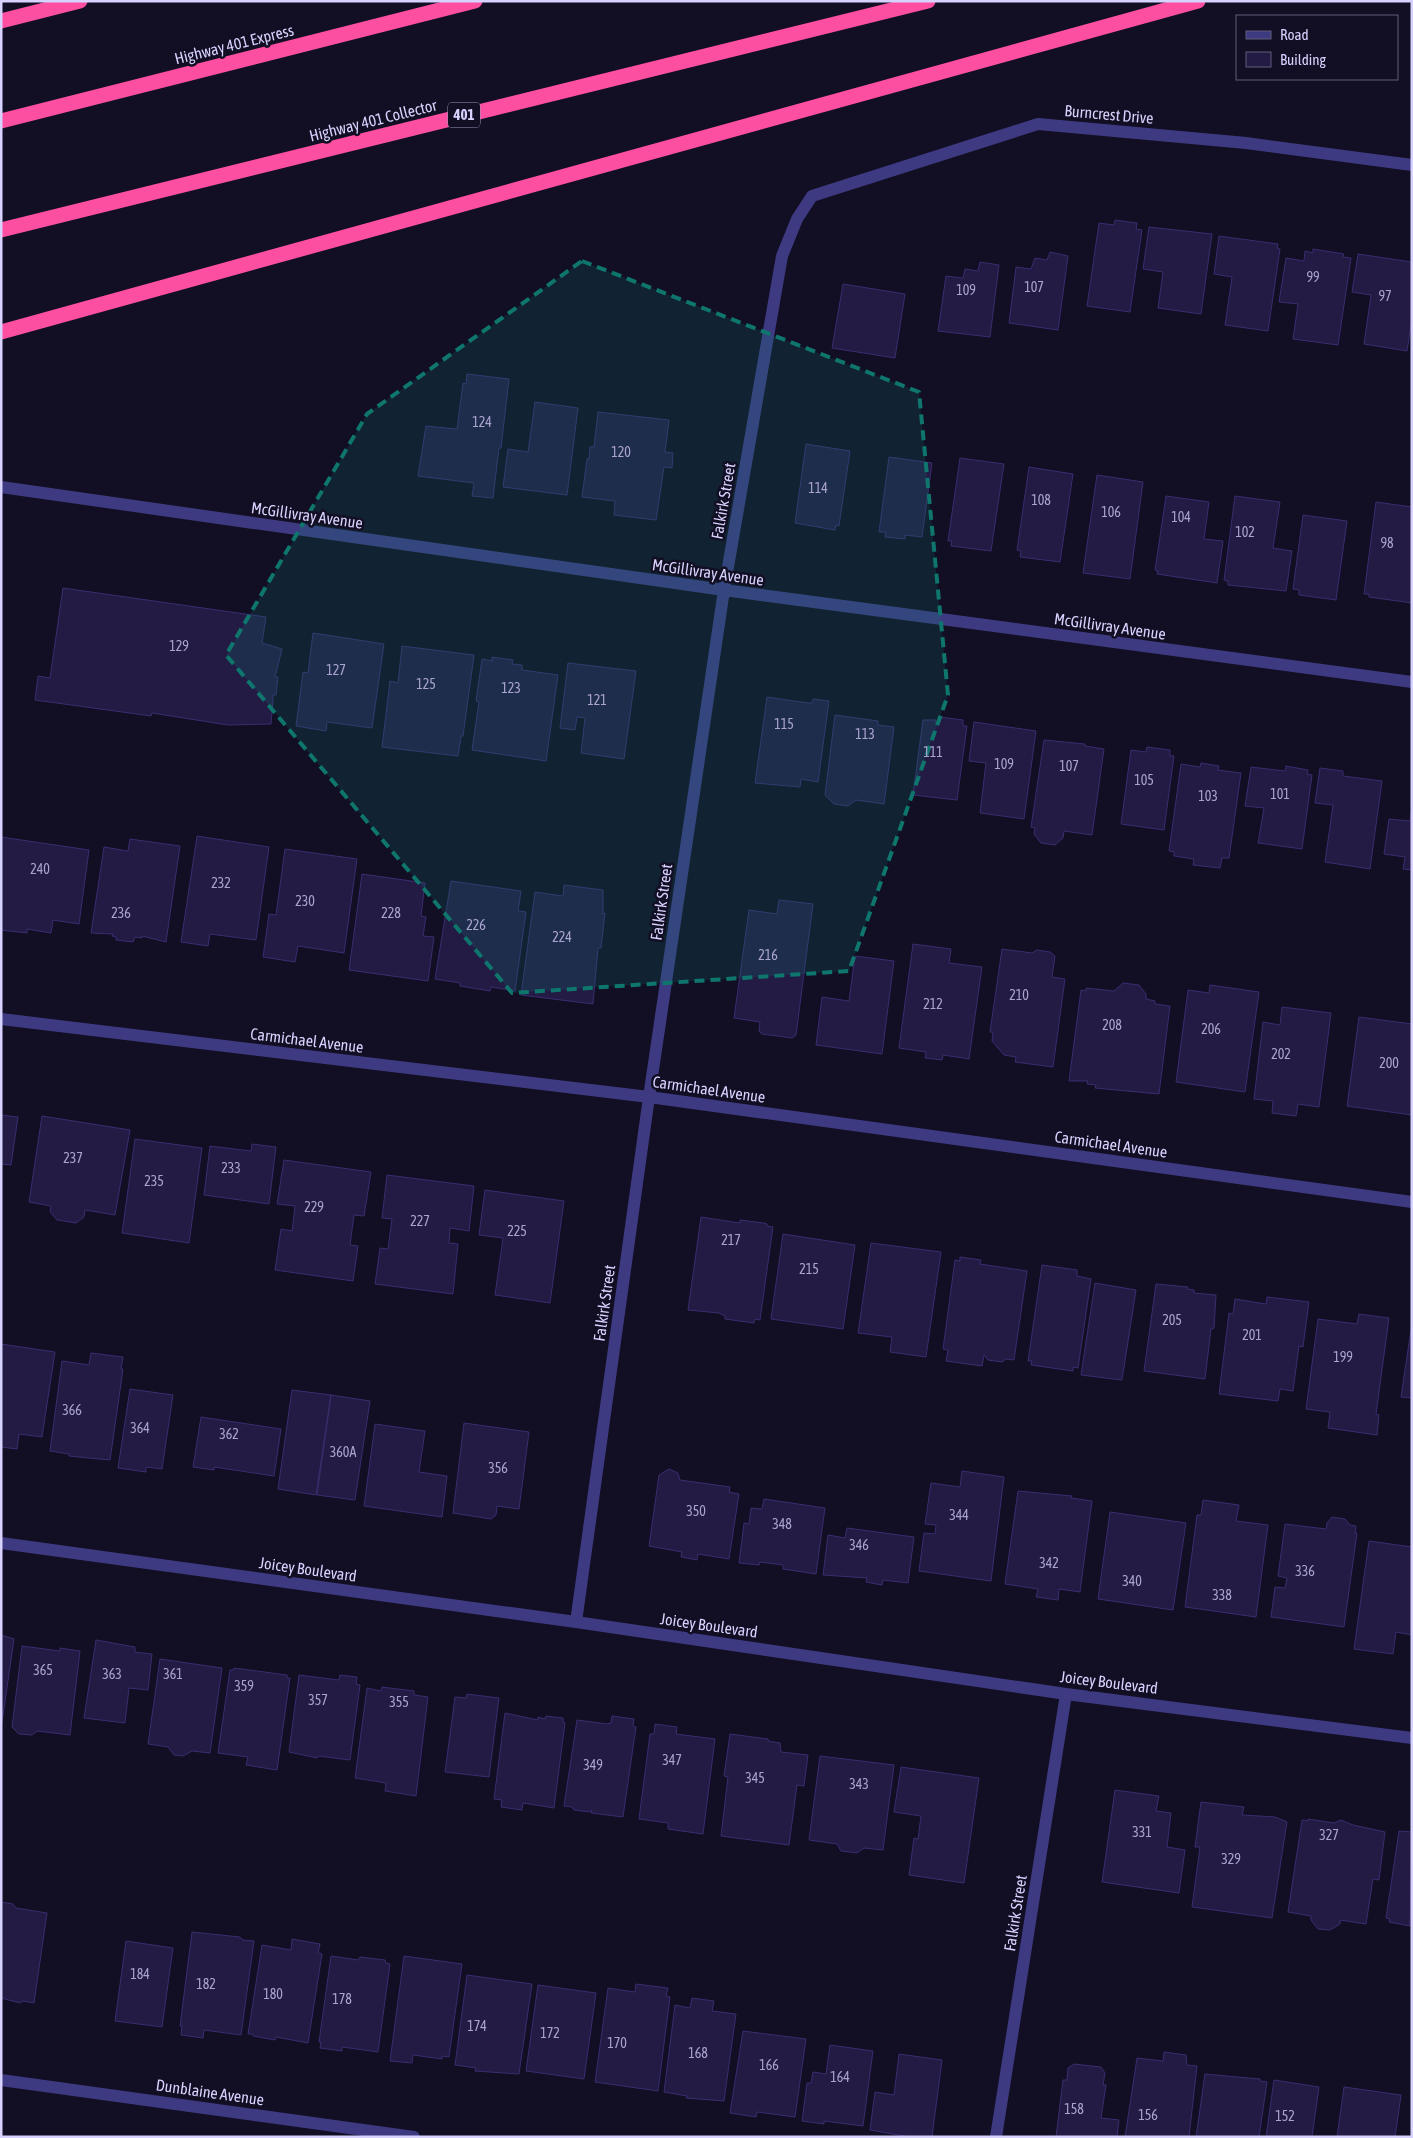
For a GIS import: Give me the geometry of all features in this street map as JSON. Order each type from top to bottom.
[{"type":"highway","points":[[1,21],[80,1]]},
{"type":"highway","name":"Highway 401 Express","points":[[1,121],[475,1]]},
{"type":"highway","name":"Highway 401 Collector","points":[[1,230],[928,1]]},
{"type":"highway","points":[[1,332],[1198,1]]},
{"type":"street","name":"Burncrest Drive","points":[[812,196],[1038,124],[1246,143],[1412,165]]},
{"type":"street","name":"Falkirk Street","points":[[576,1622],[649,1097],[724,590],[782,256],[797,218],[812,196]]},
{"type":"street","name":"McGillivray Avenue","points":[[1,487],[724,590],[1412,682]]},
{"type":"street","name":"Carmichael Avenue","points":[[1,1019],[649,1097],[1412,1202]]},
{"type":"street","name":"Joicey Boulevard","points":[[1,1544],[576,1622],[1066,1694],[1412,1738]]},
{"type":"street","name":"Falkirk Street","points":[[996,2137],[1066,1694]]},
{"type":"street","name":"Dunblaine Avenue","points":[[1,2080],[414,2137]]},
{"type":"highlighted area","points":[[582,261],[919,392],[948,695],[849,971],[512,993],[226,655],[367,414]]},
{"type":"building","points":[[1115,220],[1137,223],[1136,229],[1142,230],[1130,312],[1087,306],[1099,223],[1114,225]]},
{"type":"building","points":[[1149,227],[1212,234],[1201,314],[1158,308],[1163,272],[1143,269]]},
{"type":"building","points":[[1219,236],[1278,244],[1277,248],[1280,249],[1268,331],[1225,325],[1232,277],[1214,274]]},
{"type":"building","points":[[1313,249],[1344,254],[1343,257],[1351,258],[1338,345],[1293,339],[1298,304],[1279,302],[1286,258],[1304,261],[1305,251],[1313,253]]},
{"type":"building","points":[[1050,252],[1068,256],[1058,330],[1009,323],[1016,267],[1031,269],[1035,258],[1047,260]]},
{"type":"building","points":[[1358,254],[1412,262],[1412,318],[1407,351],[1364,344],[1371,295],[1352,292]]},
{"type":"building","points":[[980,262],[999,265],[990,337],[938,331],[946,276],[963,278],[965,269],[978,271]]},
{"type":"building","points":[[843,284],[905,294],[895,358],[832,348]]},
{"type":"building","points":[[467,374],[509,379],[493,498],[472,496],[474,483],[418,476],[426,426],[457,429],[463,383],[466,384]]},
{"type":"building","points":[[535,402],[578,408],[567,495],[503,487],[508,449],[528,452]]},
{"type":"building","points":[[598,412],[669,420],[665,452],[673,453],[672,468],[664,467],[656,520],[614,515],[615,501],[582,497],[587,459],[589,459],[590,447],[594,447]]},
{"type":"building","points":[[806,444],[850,451],[839,526],[836,525],[835,530],[795,523]]},
{"type":"building","points":[[889,457],[932,463],[922,537],[905,535],[905,539],[885,537],[886,532],[879,532]]},
{"type":"building","points":[[960,458],[1004,464],[991,551],[951,546],[952,541],[948,541]]},
{"type":"building","points":[[1029,467],[1073,474],[1060,562],[1020,557],[1021,551],[1017,550]]},
{"type":"building","points":[[1097,475],[1143,482],[1130,579],[1083,573]]},
{"type":"building","points":[[1166,496],[1209,502],[1204,539],[1223,541],[1217,583],[1157,574],[1158,571],[1155,570]]},
{"type":"building","points":[[1235,496],[1280,502],[1273,548],[1292,551],[1286,591],[1228,585],[1228,581],[1224,580]]},
{"type":"building","points":[[1376,502],[1412,507],[1412,603],[1369,597],[1369,594],[1364,594]]},
{"type":"building","points":[[1303,515],[1347,521],[1336,600],[1299,595],[1299,590],[1293,589]]},
{"type":"building","points":[[63,588],[266,617],[262,643],[282,649],[275,677],[278,677],[276,695],[273,695],[271,724],[228,725],[152,713],[151,716],[35,700],[38,676],[50,678]]},
{"type":"building","points":[[313,633],[384,644],[372,728],[327,722],[326,731],[296,726],[303,672],[308,673]]},
{"type":"building","points":[[402,646],[474,655],[463,736],[461,736],[458,756],[382,747],[390,681],[398,683]]},
{"type":"building","points":[[492,657],[513,660],[512,664],[522,665],[522,670],[558,675],[546,761],[472,750],[479,702],[476,701],[482,659],[492,661]]},
{"type":"building","points":[[568,663],[636,671],[624,759],[581,753],[585,718],[577,717],[575,730],[560,728]]},
{"type":"building","points":[[767,697],[808,703],[812,703],[813,699],[829,701],[818,782],[801,779],[800,787],[755,783]]},
{"type":"building","points":[[835,715],[878,721],[878,725],[894,727],[884,804],[856,800],[848,806],[834,804],[825,795]]},
{"type":"building","points":[[940,717],[963,720],[963,726],[967,726],[957,800],[913,795],[923,720],[936,720],[935,722],[939,722]]},
{"type":"building","points":[[974,722],[1036,731],[1024,819],[980,813],[986,763],[969,761]]},
{"type":"building","points":[[1044,740],[1085,744],[1085,746],[1104,749],[1092,835],[1064,831],[1063,838],[1055,845],[1041,843],[1034,834],[1035,828],[1031,827]]},
{"type":"building","points":[[1147,747],[1170,750],[1170,756],[1174,756],[1164,830],[1121,824],[1131,750],[1146,752]]},
{"type":"building","points":[[1201,763],[1219,766],[1218,770],[1241,773],[1229,858],[1222,858],[1220,868],[1193,865],[1194,859],[1174,856],[1174,852],[1169,851],[1181,764],[1200,767]]},
{"type":"building","points":[[1286,766],[1308,770],[1307,774],[1312,775],[1302,849],[1258,843],[1264,808],[1245,806],[1251,767],[1285,771]]},
{"type":"building","points":[[1320,768],[1343,771],[1343,776],[1382,781],[1370,869],[1325,862],[1333,805],[1315,803]]},
{"type":"building","points":[[1412,807],[1412,870],[1403,869],[1405,857],[1384,854],[1389,819],[1410,821]]},
{"type":"building","points":[[197,836],[269,847],[256,940],[210,934],[208,946],[181,942]]},
{"type":"building","points":[[1,837],[89,850],[79,924],[53,920],[51,933],[27,929],[27,933],[1,930]]},
{"type":"building","points":[[130,839],[180,846],[166,942],[142,936],[142,938],[135,937],[133,942],[116,940],[116,937],[112,936],[113,934],[91,933],[104,847],[128,851]]},
{"type":"building","points":[[285,849],[357,859],[344,953],[298,946],[295,962],[263,957],[269,914],[276,915]]},
{"type":"building","points":[[362,874],[425,883],[421,916],[426,917],[423,936],[434,937],[428,981],[349,970]]},
{"type":"building","points":[[451,881],[521,891],[518,911],[526,912],[515,991],[491,987],[490,991],[460,986],[460,983],[435,979]]},
{"type":"building","points":[[564,885],[603,890],[603,914],[605,913],[601,948],[598,948],[593,1004],[521,995],[535,892],[563,896]]},
{"type":"building","points":[[779,900],[813,904],[796,1035],[792,1038],[762,1034],[759,1031],[760,1022],[734,1018],[749,910],[777,914]]},
{"type":"building","points":[[913,944],[951,949],[949,963],[982,967],[969,1059],[943,1055],[942,1060],[925,1058],[926,1052],[899,1048]]},
{"type":"building","points":[[1002,949],[1032,953],[1037,950],[1050,952],[1055,956],[1052,977],[1065,979],[1053,1067],[1015,1062],[1016,1057],[1004,1055],[992,1041],[993,1032],[990,1032]]},
{"type":"building","points":[[855,956],[894,961],[882,1054],[816,1045],[822,997],[849,1001]]},
{"type":"building","points":[[1123,983],[1139,985],[1146,994],[1146,999],[1155,1001],[1155,1004],[1170,1006],[1159,1094],[1095,1088],[1096,1085],[1087,1084],[1088,1081],[1069,1081],[1081,990],[1086,991],[1086,988],[1114,991]]},
{"type":"building","points":[[1210,985],[1259,992],[1245,1092],[1176,1082],[1188,990],[1209,993]]},
{"type":"building","points":[[1282,1007],[1331,1013],[1319,1107],[1298,1104],[1296,1116],[1272,1113],[1273,1101],[1254,1099],[1263,1022],[1280,1025]]},
{"type":"building","points":[[1359,1017],[1412,1024],[1412,1115],[1347,1106]]},
{"type":"building","points":[[1,1115],[18,1117],[11,1165],[1,1164]]},
{"type":"building","points":[[42,1116],[130,1130],[115,1215],[85,1210],[84,1217],[76,1223],[57,1220],[50,1212],[51,1206],[29,1202]]},
{"type":"building","points":[[135,1139],[202,1148],[189,1243],[122,1233]]},
{"type":"building","points":[[252,1144],[276,1147],[269,1204],[204,1195],[210,1146],[251,1151]]},
{"type":"building","points":[[284,1160],[371,1172],[364,1216],[354,1215],[350,1245],[358,1246],[353,1281],[275,1270],[281,1229],[292,1231],[295,1206],[277,1204]]},
{"type":"building","points":[[387,1175],[474,1186],[469,1231],[450,1228],[449,1243],[458,1244],[453,1294],[375,1284],[380,1248],[388,1249],[392,1219],[382,1218]]},
{"type":"building","points":[[485,1190],[564,1201],[550,1303],[495,1295],[503,1238],[479,1235]]},
{"type":"building","points":[[701,1217],[740,1223],[740,1220],[764,1223],[767,1226],[773,1227],[760,1320],[755,1319],[754,1323],[725,1319],[725,1316],[719,1313],[688,1310]]},
{"type":"building","points":[[783,1234],[855,1245],[843,1329],[771,1319]]},
{"type":"building","points":[[871,1243],[941,1252],[926,1357],[890,1352],[892,1337],[858,1333]]},
{"type":"building","points":[[960,1257],[981,1260],[980,1264],[1027,1271],[1014,1360],[1006,1359],[1002,1362],[988,1360],[984,1355],[982,1366],[946,1361],[948,1350],[943,1349],[955,1260],[960,1261]]},
{"type":"building","points":[[1042,1265],[1077,1270],[1077,1276],[1091,1279],[1078,1368],[1073,1367],[1073,1371],[1031,1365],[1032,1361],[1028,1361]]},
{"type":"building","points":[[1095,1283],[1136,1290],[1122,1380],[1081,1375]]},
{"type":"building","points":[[1156,1284],[1188,1287],[1187,1289],[1194,1290],[1194,1293],[1216,1295],[1214,1328],[1211,1329],[1205,1379],[1144,1371]]},
{"type":"building","points":[[1267,1297],[1309,1302],[1303,1347],[1299,1346],[1293,1391],[1280,1389],[1278,1401],[1219,1394],[1229,1313],[1233,1314],[1235,1299],[1266,1304]]},
{"type":"building","points":[[1359,1314],[1389,1318],[1376,1414],[1379,1415],[1377,1435],[1328,1428],[1330,1412],[1306,1409],[1318,1319],[1357,1324]]},
{"type":"building","points":[[1412,1323],[1412,1398],[1401,1397]]},
{"type":"building","points":[[1,1344],[55,1352],[42,1437],[19,1434],[17,1449],[1,1447]]},
{"type":"building","points":[[91,1353],[123,1357],[121,1369],[123,1369],[110,1460],[69,1456],[69,1454],[50,1451],[62,1361],[89,1365]]},
{"type":"building","points":[[130,1389],[173,1395],[162,1469],[146,1467],[146,1472],[118,1468]]},
{"type":"building","points":[[292,1390],[331,1395],[316,1495],[278,1489]]},
{"type":"building","points":[[331,1395],[370,1401],[355,1500],[317,1495]]},
{"type":"building","points":[[201,1417],[281,1429],[274,1476],[214,1467],[214,1470],[193,1467]]},
{"type":"building","points":[[464,1423],[529,1432],[519,1509],[497,1506],[496,1515],[491,1519],[453,1513]]},
{"type":"building","points":[[375,1424],[425,1431],[419,1472],[447,1476],[442,1517],[364,1506]]},
{"type":"building","points":[[669,1469],[678,1473],[680,1480],[730,1487],[729,1492],[739,1494],[729,1559],[698,1554],[697,1560],[681,1557],[682,1552],[649,1546],[659,1475]]},
{"type":"building","points":[[962,1471],[1004,1477],[991,1581],[919,1571],[924,1533],[935,1534],[936,1525],[925,1524],[931,1483],[960,1487]]},
{"type":"building","points":[[1018,1491],[1072,1496],[1071,1498],[1092,1501],[1080,1592],[1059,1589],[1058,1600],[1036,1597],[1038,1589],[1005,1584]]},
{"type":"building","points":[[764,1499],[825,1508],[816,1574],[783,1569],[783,1565],[760,1562],[759,1565],[739,1563],[744,1523],[749,1524],[751,1508],[762,1509]]},
{"type":"building","points":[[1203,1500],[1239,1505],[1236,1521],[1268,1525],[1256,1617],[1185,1607],[1197,1515],[1201,1515]]},
{"type":"building","points":[[1110,1512],[1186,1523],[1173,1610],[1098,1599]]},
{"type":"building","points":[[1332,1517],[1345,1519],[1350,1525],[1356,1526],[1355,1533],[1357,1533],[1344,1627],[1271,1617],[1275,1587],[1285,1588],[1287,1578],[1278,1576],[1285,1524],[1326,1529],[1327,1523]]},
{"type":"building","points":[[847,1528],[914,1537],[908,1583],[883,1580],[882,1585],[866,1582],[867,1578],[823,1575],[828,1535],[845,1538]]},
{"type":"building","points":[[1369,1541],[1412,1547],[1412,1635],[1396,1632],[1393,1654],[1354,1649]]},
{"type":"building","points":[[1,1635],[14,1639],[2,1722],[1,1722]]},
{"type":"building","points":[[96,1640],[135,1647],[135,1652],[152,1654],[148,1690],[129,1688],[125,1723],[84,1718]]},
{"type":"building","points":[[22,1646],[60,1651],[60,1648],[80,1651],[70,1735],[37,1731],[32,1735],[19,1734],[12,1727]]},
{"type":"building","points":[[160,1659],[222,1668],[210,1753],[192,1751],[183,1756],[174,1755],[168,1747],[148,1744]]},
{"type":"building","points":[[234,1668],[287,1675],[287,1678],[290,1678],[277,1770],[246,1765],[248,1757],[218,1753],[230,1670]]},
{"type":"building","points":[[299,1675],[339,1680],[340,1675],[357,1677],[356,1684],[360,1685],[350,1760],[318,1756],[317,1758],[289,1752]]},
{"type":"building","points":[[382,1687],[414,1691],[414,1695],[428,1697],[416,1796],[385,1791],[386,1783],[355,1778],[367,1688],[381,1691]]},
{"type":"building","points":[[467,1694],[499,1698],[489,1777],[445,1772],[455,1697],[466,1698]]},
{"type":"building","points":[[505,1713],[538,1720],[538,1717],[545,1719],[546,1716],[563,1718],[565,1723],[554,1808],[523,1803],[522,1810],[501,1807],[502,1800],[494,1799]]},
{"type":"building","points":[[612,1716],[634,1719],[633,1726],[636,1727],[623,1817],[591,1813],[592,1810],[589,1812],[574,1810],[572,1807],[564,1806],[577,1720],[607,1724],[611,1723]]},
{"type":"building","points":[[655,1724],[677,1727],[676,1734],[715,1739],[703,1834],[668,1829],[668,1823],[639,1819],[650,1734],[654,1734]]},
{"type":"building","points":[[730,1734],[768,1739],[768,1741],[780,1743],[781,1752],[808,1755],[804,1786],[797,1785],[789,1845],[721,1836],[728,1777],[724,1776]]},
{"type":"building","points":[[820,1756],[894,1765],[883,1850],[864,1848],[857,1853],[841,1851],[837,1844],[809,1840]]},
{"type":"building","points":[[901,1767],[979,1778],[964,1883],[909,1875],[914,1838],[918,1839],[921,1816],[894,1812]]},
{"type":"building","points":[[1115,1790],[1159,1796],[1156,1811],[1171,1813],[1167,1847],[1185,1850],[1179,1893],[1102,1882]]},
{"type":"building","points":[[1201,1802],[1244,1807],[1242,1815],[1275,1817],[1287,1822],[1272,1918],[1192,1907],[1200,1847],[1195,1847]]},
{"type":"building","points":[[1308,1819],[1334,1823],[1341,1820],[1353,1825],[1385,1832],[1379,1880],[1373,1879],[1366,1924],[1340,1920],[1340,1924],[1330,1930],[1318,1929],[1311,1920],[1311,1916],[1288,1912],[1302,1820],[1308,1821]]},
{"type":"building","points":[[1399,1831],[1412,1832],[1410,1926],[1389,1922],[1390,1919],[1386,1918]]},
{"type":"building","points":[[1,1902],[13,1904],[16,1908],[47,1913],[34,2003],[23,2001],[20,2003],[1,1998]]},
{"type":"building","points":[[192,1932],[240,1937],[243,1940],[254,1941],[241,2035],[204,2030],[203,2038],[181,2035],[182,2026],[180,2026]]},
{"type":"building","points":[[292,1939],[320,1944],[318,1953],[322,1954],[308,2043],[276,2037],[275,2040],[248,2034],[262,1945],[291,1950]]},
{"type":"building","points":[[126,1941],[173,1948],[162,2027],[115,2021]]},
{"type":"building","points":[[331,1956],[358,1960],[360,1957],[385,1960],[386,1963],[390,1964],[378,2052],[342,2047],[342,2051],[320,2048],[321,2042],[319,2042]]},
{"type":"building","points":[[404,1956],[462,1964],[449,2057],[442,2056],[442,2059],[413,2055],[412,2063],[390,2061]]},
{"type":"building","points":[[467,1975],[532,1984],[519,2074],[475,2071],[476,2068],[455,2065]]},
{"type":"building","points":[[636,1984],[668,1988],[666,1996],[670,1997],[658,2091],[595,2082],[608,1988],[635,1992]]},
{"type":"building","points":[[538,1985],[596,1993],[584,2079],[526,2071]]},
{"type":"building","points":[[692,1998],[714,2001],[712,2011],[736,2014],[724,2101],[686,2098],[687,2096],[664,2092],[675,2005],[690,2008]]},
{"type":"building","points":[[743,2031],[806,2039],[795,2117],[757,2112],[756,2117],[730,2113]]},
{"type":"building","points":[[830,2045],[873,2051],[863,2126],[824,2121],[824,2124],[802,2121],[807,2083],[811,2083],[813,2072],[826,2074]]},
{"type":"building","points":[[1164,2052],[1186,2055],[1187,2065],[1197,2066],[1189,2137],[1125,2137],[1137,2058],[1163,2061]]},
{"type":"building","points":[[899,2054],[942,2060],[932,2137],[910,2137],[870,2130],[875,2092],[894,2095]]},
{"type":"building","points":[[1074,2064],[1101,2067],[1105,2073],[1103,2085],[1106,2085],[1101,2118],[1119,2120],[1117,2137],[1056,2137],[1063,2080],[1067,2080],[1068,2068]]},
{"type":"building","points":[[1205,2074],[1260,2079],[1260,2081],[1267,2082],[1259,2137],[1196,2137]]},
{"type":"building","points":[[1274,2080],[1319,2087],[1312,2137],[1266,2137]]},
{"type":"building","points":[[1344,2087],[1401,2095],[1395,2137],[1337,2137]]}]
